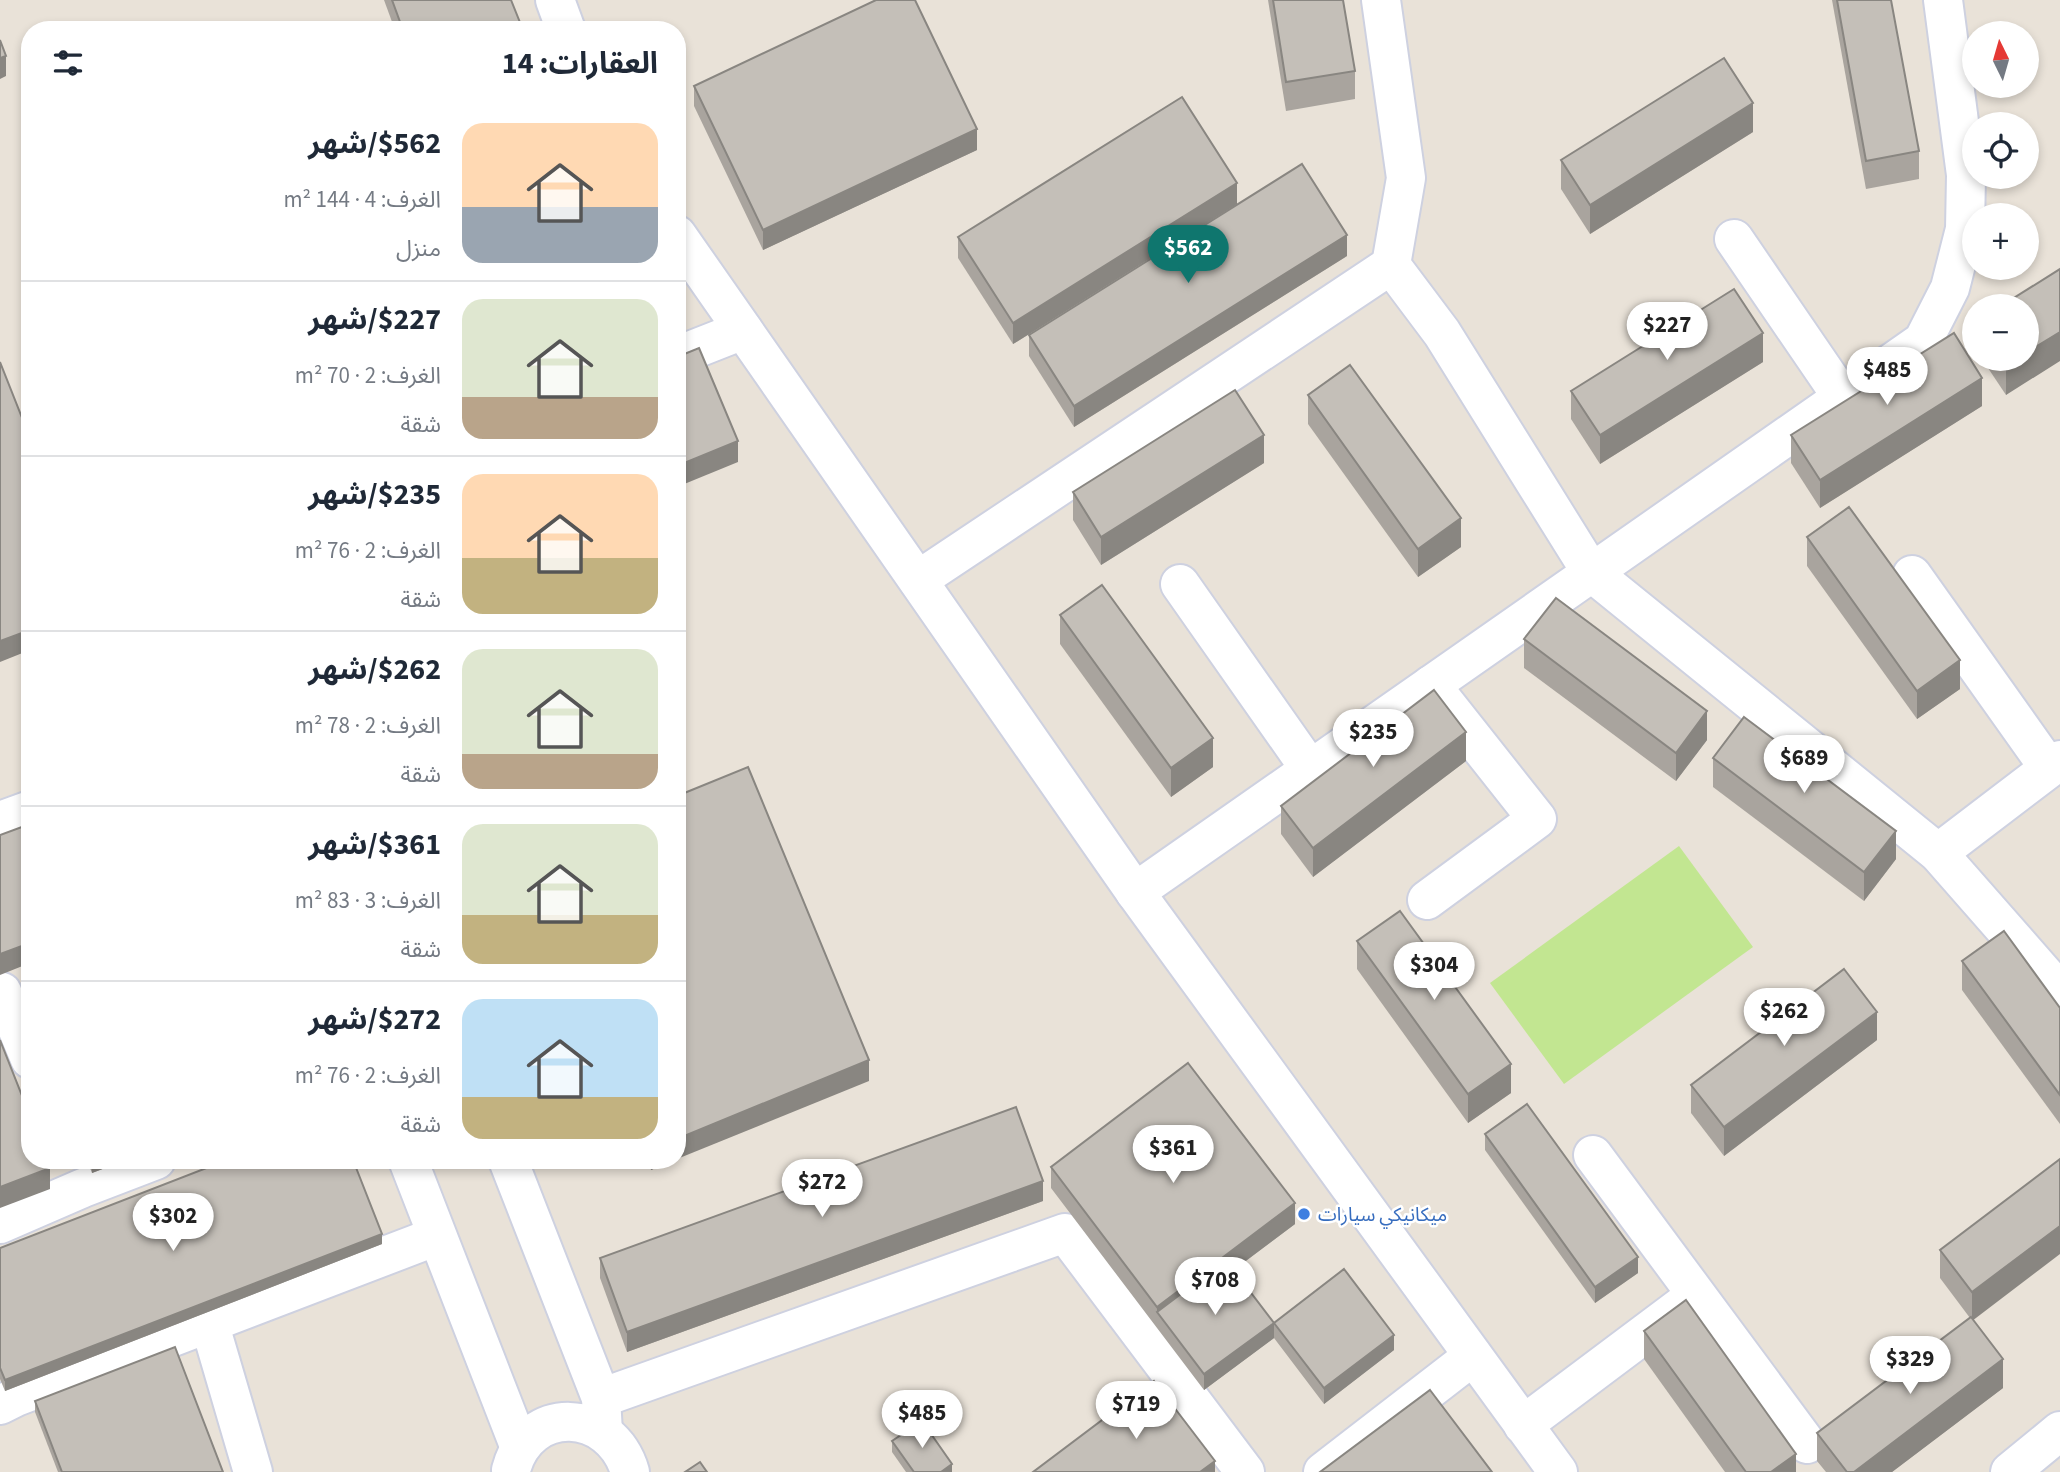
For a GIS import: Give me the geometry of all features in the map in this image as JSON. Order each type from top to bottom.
[{"type":"street","points":[[555,0],[563,21]]},
{"type":"street","points":[[918,580],[1391,265],[1406,178],[1381,0]]},
{"type":"street","points":[[1135,892],[1923,341],[1950,288],[1965,229],[1966,175],[1943,0]]},
{"type":"street","points":[[1734,239],[1842,397]]},
{"type":"street","points":[[686,248],[1135,892],[1558,1472]]},
{"type":"street","points":[[1391,265],[1442,333],[1591,572],[1938,853],[2060,992]]},
{"type":"street","points":[[686,352],[743,330]]},
{"type":"street","points":[[1912,575],[2055,764],[1938,853]]},
{"type":"street","points":[[1180,584],[1310,769]]},
{"type":"street","points":[[1427,900],[1537,819],[1431,685]]},
{"type":"street","points":[[11,988],[21,1025]]},
{"type":"street","points":[[1593,1155],[1807,1444]]},
{"type":"street","points":[[0,1224],[77,1174],[105,1169]]},
{"type":"street","points":[[411,1169],[515,1460]]},
{"type":"street","points":[[511,1169],[602,1415],[626,1459],[630,1472]]},
{"type":"street","points":[[515,1460],[533,1435],[549,1426],[568,1422],[586,1423],[1065,1233],[1245,1472]]},
{"type":"street","points":[[0,1405],[437,1236]]},
{"type":"street","points":[[1523,1425],[1697,1294]]},
{"type":"street","points":[[209,1322],[253,1472]]},
{"type":"street","points":[[1323,1472],[1474,1356]]},
{"type":"street","points":[[1142,1400],[1174,1376]]},
{"type":"street","points":[[2010,1472],[2060,1431]]},
{"type":"green space","points":[[1679,846],[1753,947],[1564,1084],[1490,983]]},
{"type":"building","points":[[392,0],[511,0],[519,21],[400,21]]},
{"type":"building","points":[[876,0],[915,0],[977,129],[763,230],[694,86]]},
{"type":"building","points":[[1273,0],[1343,0],[1355,71],[1286,82]]},
{"type":"building","points":[[1837,0],[1891,0],[1919,151],[1866,161]]},
{"type":"building","points":[[0,40],[6,56],[0,58]]},
{"type":"building","points":[[1724,58],[1753,103],[1590,205],[1561,160]]},
{"type":"building","points":[[1182,97],[1237,183],[1013,323],[958,237]]},
{"type":"building","points":[[1302,164],[1347,235],[1074,406],[1029,335]]},
{"type":"building","points":[[2060,269],[2060,332],[2039,345],[2039,294],[2020,294]]},
{"type":"building","points":[[1734,289],[1763,333],[1600,435],[1571,391]]},
{"type":"building","points":[[1954,333],[1962,346],[1962,371],[1978,371],[1982,378],[1820,480],[1791,435]]},
{"type":"building","points":[[699,348],[738,441],[686,462],[686,353]]},
{"type":"building","points":[[0,362],[21,415],[21,633],[0,641]]},
{"type":"building","points":[[1350,365],[1461,518],[1418,549],[1308,395]]},
{"type":"building","points":[[1235,390],[1264,435],[1101,537],[1073,492]]},
{"type":"building","points":[[1849,507],[1960,660],[1917,691],[1807,537]]},
{"type":"building","points":[[1102,585],[1213,738],[1171,768],[1060,615]]},
{"type":"building","points":[[1556,598],[1707,711],[1676,753],[1524,639]]},
{"type":"building","points":[[1434,690],[1466,732],[1313,848],[1281,806]]},
{"type":"building","points":[[1744,717],[1896,831],[1864,872],[1713,758]]},
{"type":"building","points":[[748,767],[869,1060],[686,1135],[686,792]]},
{"type":"building","points":[[21,827],[21,946],[0,954],[0,835]]},
{"type":"building","points":[[1400,911],[1511,1064],[1468,1094],[1357,941]]},
{"type":"building","points":[[2004,931],[2060,1008],[2060,1095],[1962,961]]},
{"type":"building","points":[[1844,969],[1877,1012],[1724,1127],[1691,1085]]},
{"type":"building","points":[[0,1040],[21,1093],[21,1169],[47,1169],[0,1187]]},
{"type":"building","points":[[1188,1063],[1295,1203],[1157,1307],[1051,1167]]},
{"type":"building","points":[[1527,1104],[1638,1257],[1595,1287],[1485,1134]]},
{"type":"building","points":[[1016,1107],[1043,1181],[627,1332],[600,1258]]},
{"type":"building","points":[[2060,1159],[2060,1226],[1972,1292],[1940,1250]]},
{"type":"building","points":[[204,1169],[357,1169],[382,1234],[5,1380],[0,1368],[0,1248]]},
{"type":"building","points":[[1226,1260],[1274,1323],[1204,1374],[1157,1312]]},
{"type":"building","points":[[1344,1269],[1394,1335],[1324,1388],[1274,1323]]},
{"type":"building","points":[[1686,1300],[1796,1454],[1771,1472],[1746,1472],[1644,1331]]},
{"type":"building","points":[[1971,1317],[2003,1359],[1854,1472],[1847,1472],[1817,1433]]},
{"type":"building","points":[[175,1347],[223,1472],[62,1472],[35,1401]]},
{"type":"building","points":[[1154,1381],[1215,1461],[1200,1472],[1033,1472]]},
{"type":"building","points":[[1430,1390],[1492,1472],[1320,1472]]},
{"type":"building","points":[[922,1421],[952,1464],[941,1472],[914,1472],[892,1441]]},
{"type":"building","points":[[700,1462],[707,1472],[685,1472]]},
{"type":"place","name":"ميكانيكي سيارات","points":[[1304,1214]]}]
